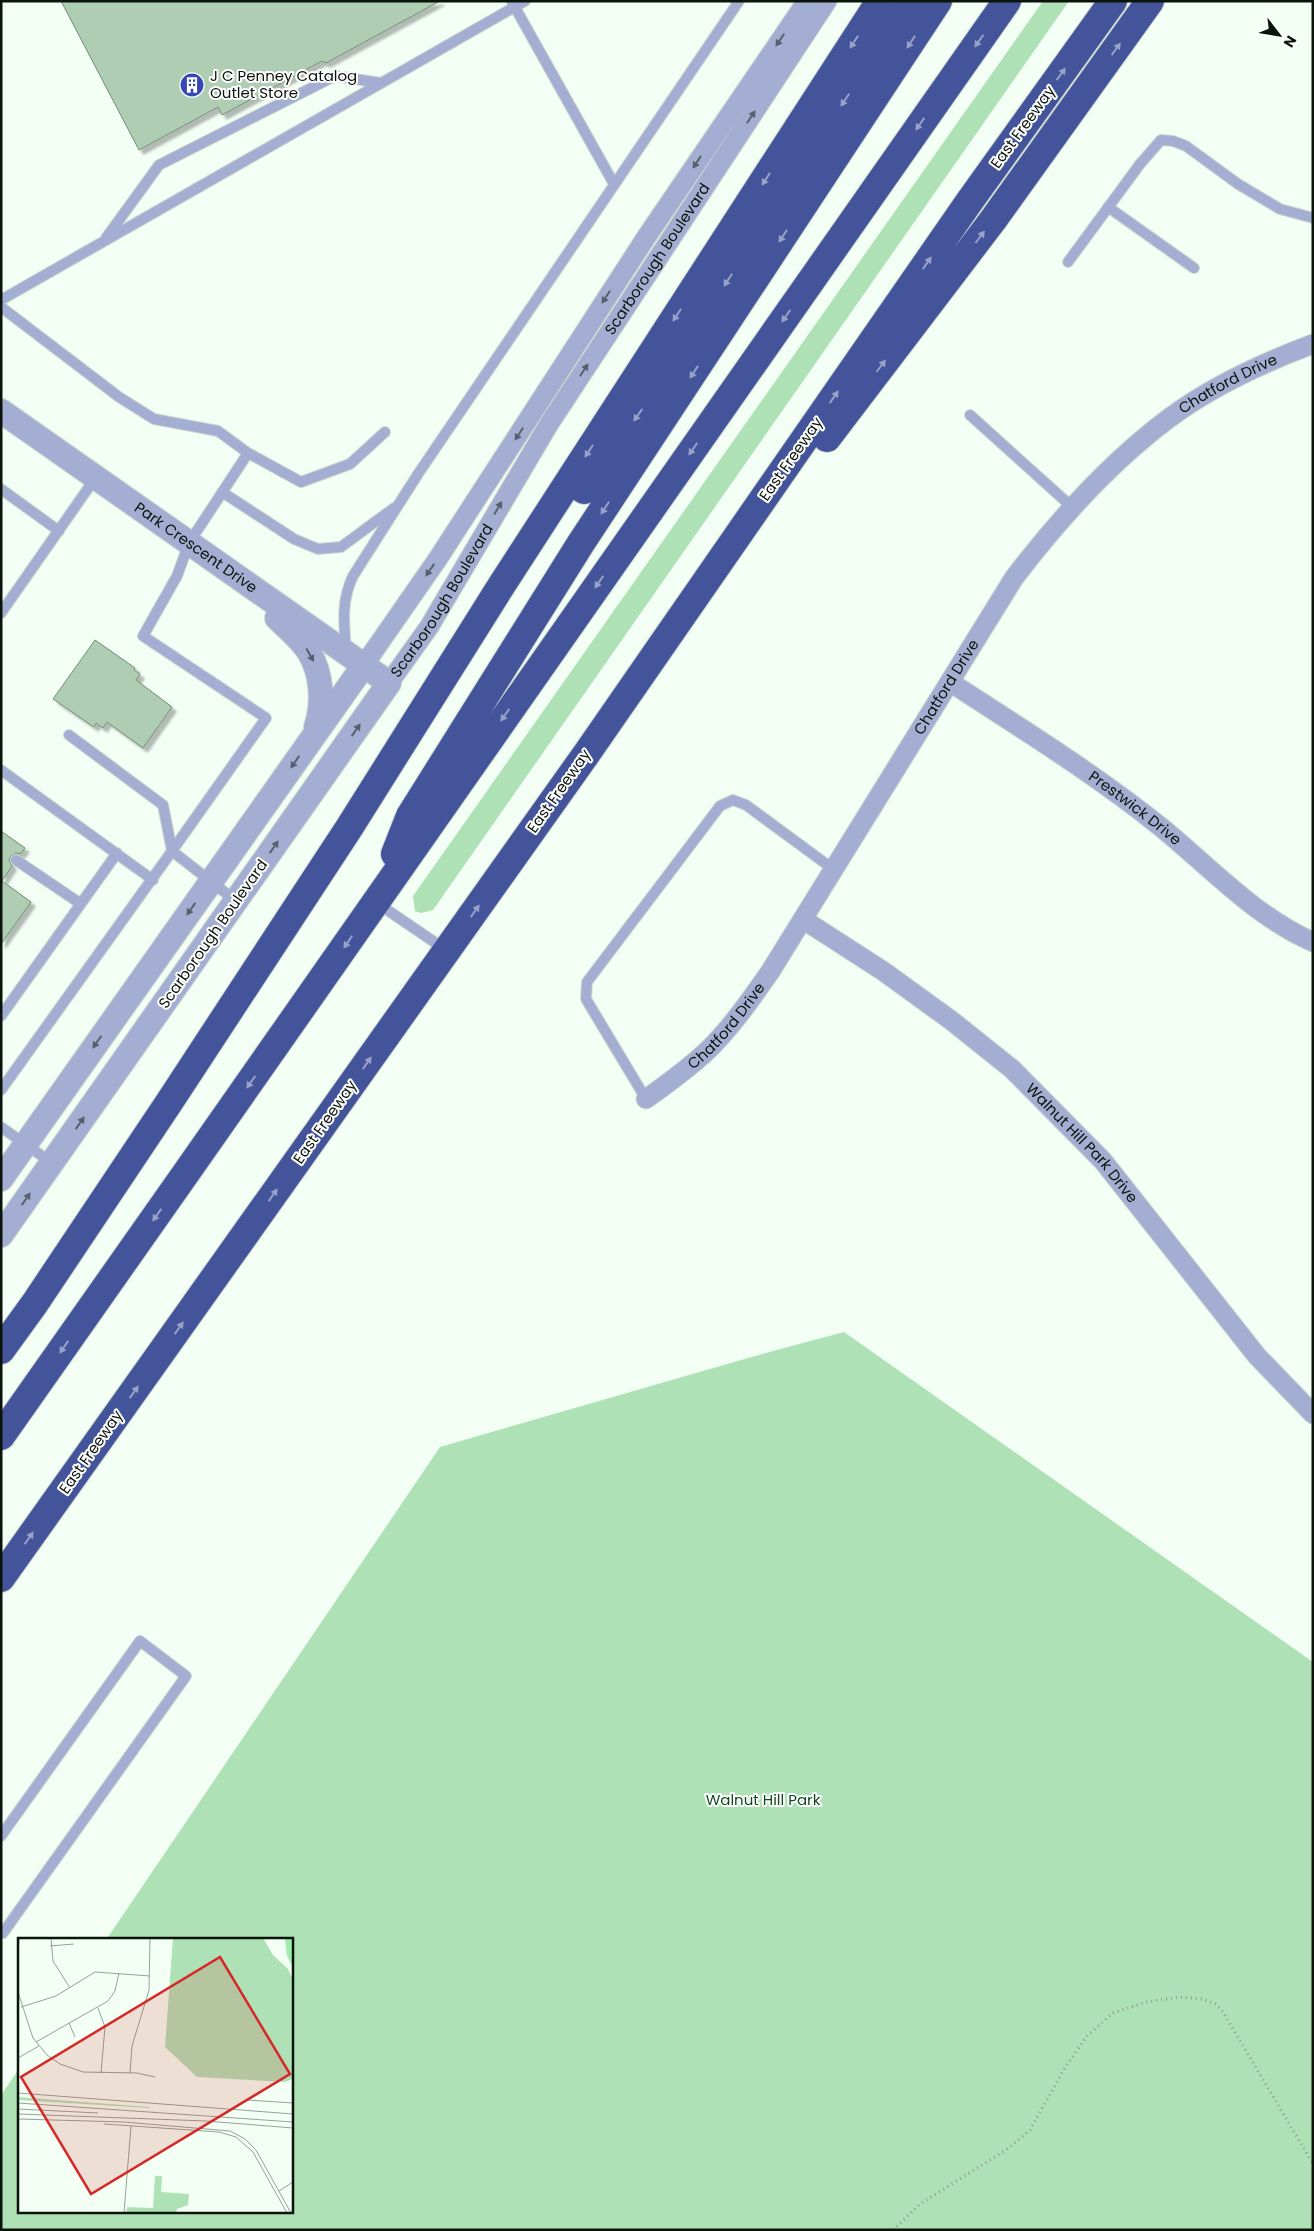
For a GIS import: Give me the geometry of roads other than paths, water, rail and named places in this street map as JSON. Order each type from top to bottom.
[{"type":"highway","points":[[1,1350],[35,1303],[170,1101],[348,828],[508,575],[880,1]]},
{"type":"highway","points":[[389,763],[671,369],[821,136],[912,1]]},
{"type":"highway","points":[[375,901],[410,816],[581,543],[938,1]]},
{"type":"highway","points":[[1,1436],[1007,1]]},
{"type":"highway","name":"East Freeway","points":[[1,1578],[587,753],[969,202],[1112,1]]},
{"type":"highway","points":[[587,753],[993,220],[1147,8]]},
{"type":"street","name":"Scarborough Boulevard","points":[[1,1179],[314,735],[355,659],[437,560],[647,236],[806,1]]},
{"type":"street","name":"Scarborough Boulevard","points":[[1,1235],[429,627],[549,424],[826,1]]},
{"type":"street","name":"Chatford Drive","points":[[646,1099],[678,1077],[714,1044],[741,1012],[804,920],[833,869],[1014,578],[1046,536],[1072,507],[1127,453],[1169,418],[1227,383],[1283,355],[1313,344]]},
{"type":"street","name":"Park Crescent Drive","points":[[1,411],[390,683]]},
{"type":"street","points":[[228,570],[309,652],[318,674],[321,695],[319,717],[314,735]]},
{"type":"street","name":"Prestwick Drive","points":[[950,682],[1097,778],[1162,829],[1232,890],[1270,918],[1313,942]]},
{"type":"street","name":"Walnut Hill Park Drive","points":[[804,920],[883,971],[952,1021],[1012,1069],[1103,1161],[1257,1356],[1313,1414]]},
{"type":"lane","points":[[1,300],[381,84],[514,4],[525,1]]},
{"type":"lane","points":[[355,659],[343,612],[347,590],[353,576],[401,504],[418,474],[740,1]]},
{"type":"lane","points":[[514,4],[614,184]]},
{"type":"lane","points":[[104,242],[159,165],[335,76],[381,84]]},
{"type":"lane","points":[[1068,262],[1160,140],[1173,140],[1186,146],[1238,184],[1280,209],[1313,218]]},
{"type":"lane","points":[[1108,207],[1194,268]]},
{"type":"lane","points":[[1,307],[119,397],[154,419],[218,431],[248,453],[301,482],[350,464],[385,432]]},
{"type":"lane","points":[[970,415],[1072,507]]},
{"type":"lane","points":[[1,1090],[266,718],[142,636],[177,576],[189,543],[248,453]]},
{"type":"lane","points":[[1,613],[60,532],[96,477]]},
{"type":"lane","points":[[1,489],[60,532]]},
{"type":"lane","points":[[222,492],[294,539],[318,549],[341,547],[401,504]]},
{"type":"lane","points":[[69,735],[163,805],[172,851],[236,901]]},
{"type":"lane","points":[[1,770],[152,880]]},
{"type":"lane","points":[[646,1099],[586,999],[587,982],[720,806],[733,800],[746,805],[833,869]]},
{"type":"lane","points":[[1,1016],[116,854]]},
{"type":"lane","points":[[16,860],[80,904]]},
{"type":"lane","points":[[375,901],[446,950]]},
{"type":"lane","points":[[1,1127],[52,1163]]},
{"type":"lane","points":[[1,1836],[140,1641],[186,1676],[3,1933],[1,1932]]},
{"type":"place","name":"J C Penney Catalog Outlet Store","points":[[192,85]]},
{"type":"park label","name":"Walnut Hill Park","points":[[763,1800]]}]
